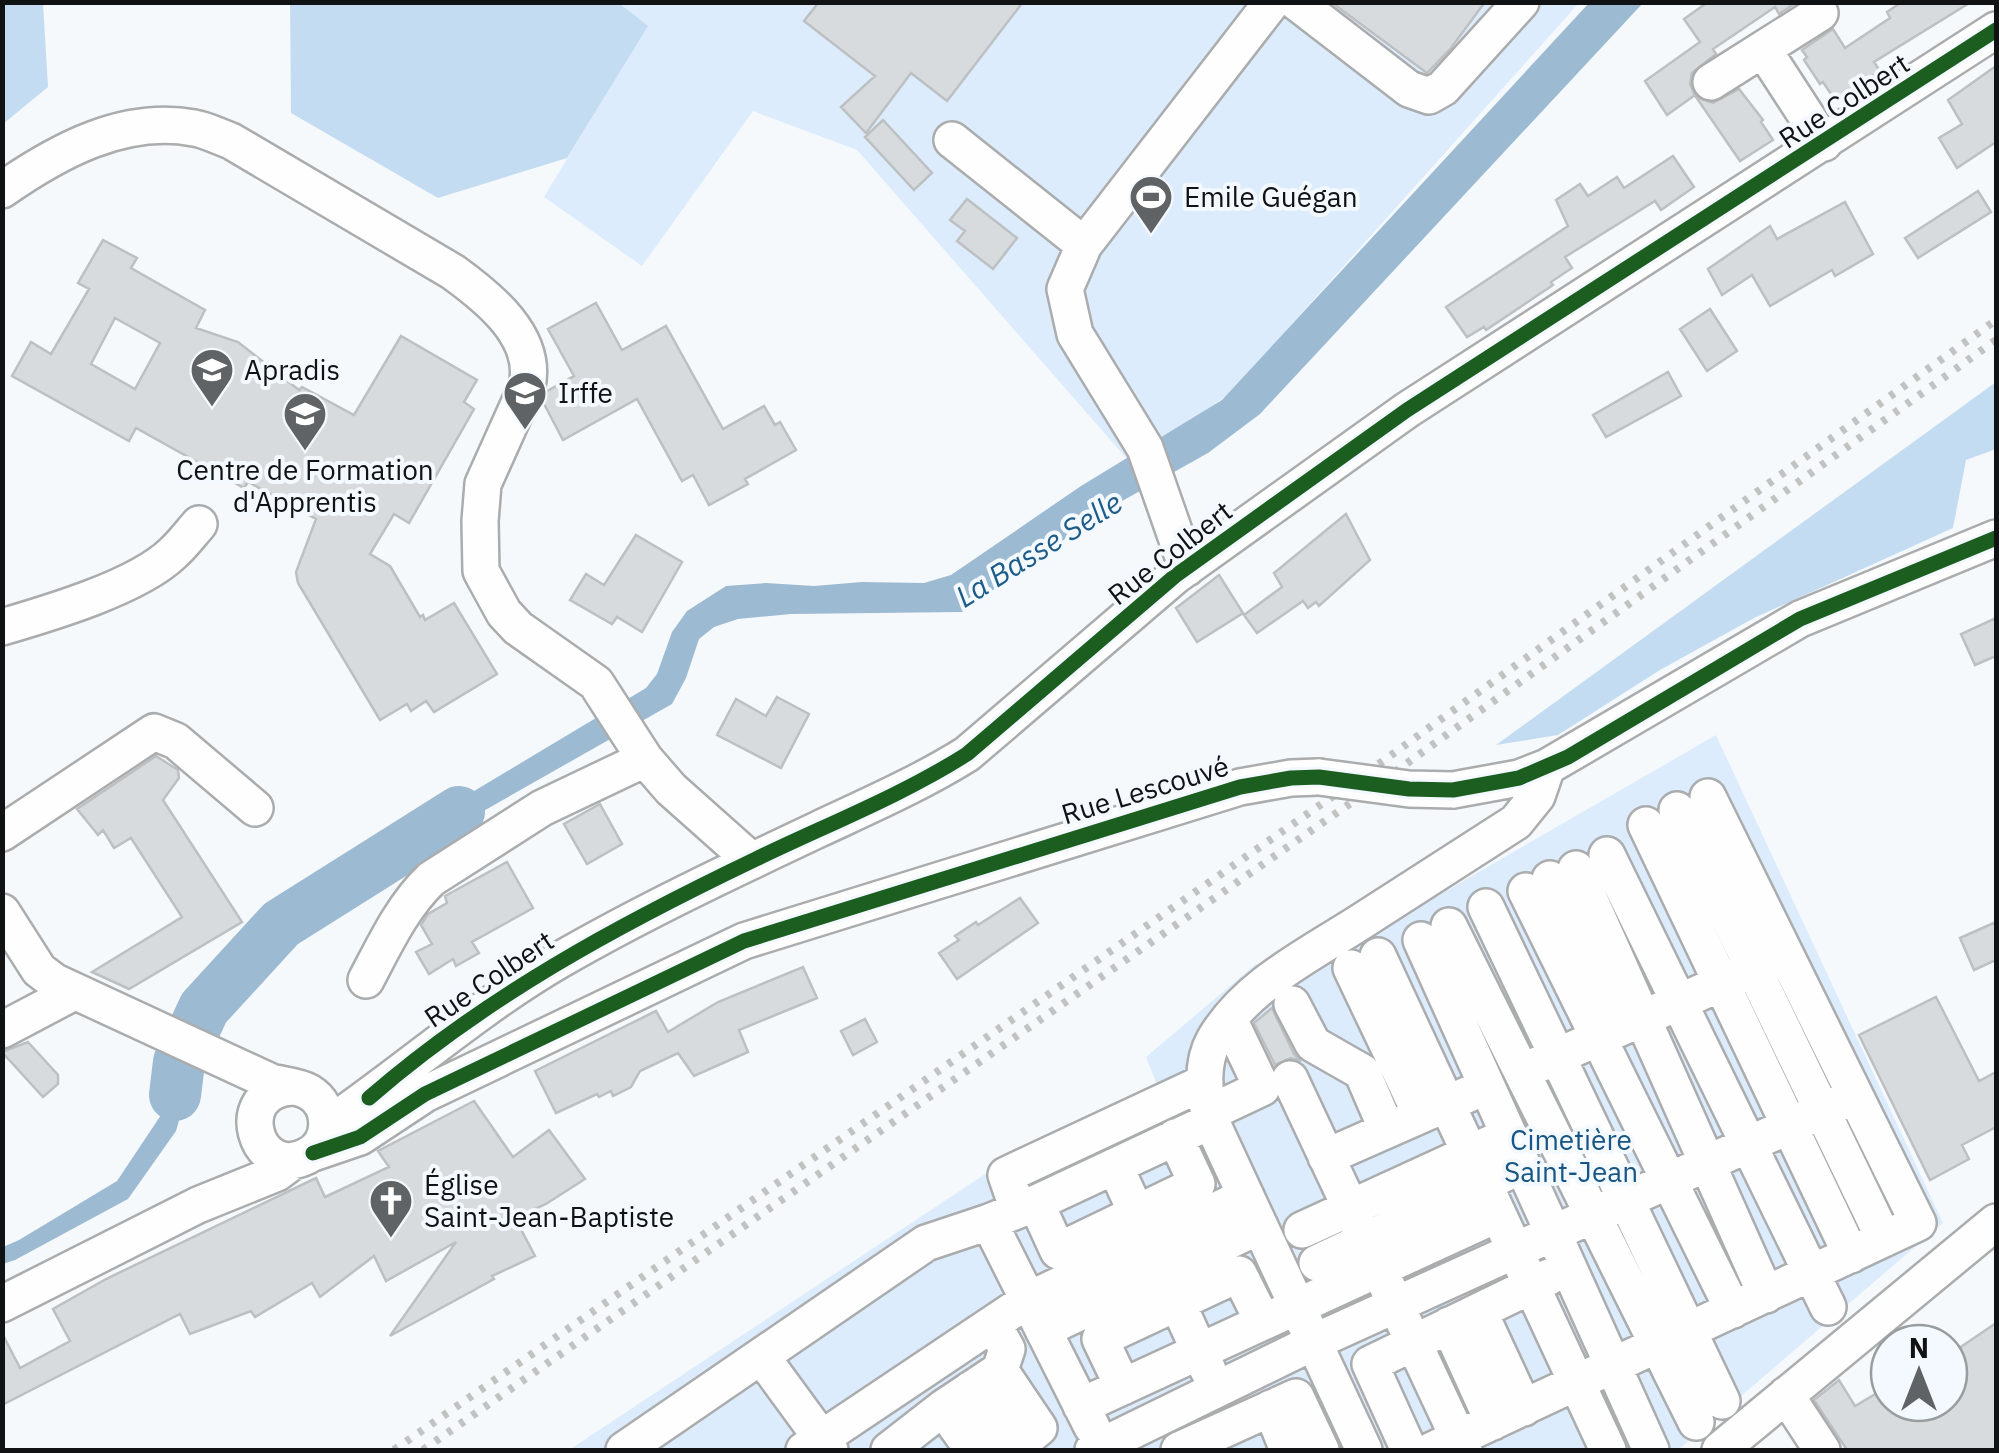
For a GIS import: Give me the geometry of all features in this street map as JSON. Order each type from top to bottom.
[{"type":"street","points":[[1187,568],[1145,448],[1076,334],[1065,289],[1084,245],[1272,2]]},
{"type":"street","points":[[1296,2],[1409,89],[1429,96],[1443,88],[1521,2]]},
{"type":"street","points":[[1712,82],[1820,13]]},
{"type":"street","name":"Rue Colbert","points":[[369,1098],[458,1027],[556,962],[752,861],[937,773],[967,754],[1187,568],[1407,410],[1996,30]]},
{"type":"street","name":"Rue Colbert","points":[[1762,49],[1824,143]]},
{"type":"street","points":[[2,190],[48,158],[105,135],[165,126],[196,128],[232,141],[453,272],[484,295],[521,340],[531,370],[528,386],[483,484],[482,570],[504,613],[518,628],[596,683],[629,733],[696,814],[752,861]]},
{"type":"street","points":[[952,140],[1084,245]]},
{"type":"street","points":[[2,627],[65,609],[142,574],[172,555],[199,524]]},
{"type":"street","name":"Rue Lescouvé","points":[[309,1125],[360,1138],[424,1094],[744,941],[1240,787],[1319,776],[1409,789],[1454,790],[1519,778],[1548,767],[1800,619],[1996,538]]},
{"type":"street","points":[[2,833],[154,732],[176,741],[255,808]]},
{"type":"street","points":[[366,980],[398,920],[431,879],[542,808],[629,733]]},
{"type":"street","points":[[1364,1450],[1208,1105],[1205,1066],[1213,1042],[1229,1020],[1281,993],[1516,822],[1537,796],[1548,767]]},
{"type":"street","points":[[1397,1424],[1450,1437],[1508,1415],[1812,1274],[1918,1223],[1855,1096],[1677,811],[1722,984],[1851,1255]]},
{"type":"street","points":[[1565,873],[1679,1002],[1828,1307]]},
{"type":"street","points":[[1565,873],[1670,1181],[1733,1310]]},
{"type":"street","points":[[1565,873],[1621,1028],[1707,1164],[1766,1295]]},
{"type":"street","points":[[1486,907],[1626,1201],[1625,1240]]},
{"type":"street","points":[[2,912],[39,970],[74,992],[271,1082],[309,1125]]},
{"type":"street","points":[[1365,962],[1434,1110],[1484,1184],[1576,1383],[1597,1447],[1645,1438],[1702,1409],[1673,1338],[1625,1240],[1594,1216],[1522,1072],[1435,933],[1487,1086],[1645,1438]]},
{"type":"street","points":[[1326,1156],[1770,962]]},
{"type":"street","points":[[1770,962],[1822,1111],[1884,1239]]},
{"type":"street","points":[[2,1030],[74,992]]},
{"type":"street","points":[[1281,993],[1313,1044],[1362,1072],[1388,1130]]},
{"type":"street","points":[[1229,1020],[1262,1088],[1006,1175],[1051,1195],[1138,1267],[1214,1286],[1250,1328]]},
{"type":"street","points":[[224,1060],[269,1154],[309,1125],[369,1098]]},
{"type":"street","points":[[1290,1080],[1429,1375],[1450,1437]]},
{"type":"street","points":[[198,1205],[232,1176],[248,1155],[256,1122],[275,1091],[309,1125]]},
{"type":"street","name":"Rue Lescouvé","points":[[369,1098],[424,1094]]},
{"type":"street","points":[[1051,1195],[1036,1315],[1099,1449],[1314,1342],[1855,1096]]},
{"type":"street","points":[[624,1450],[926,1243],[1051,1195],[1161,1144],[1208,1105]]},
{"type":"street","points":[[2,1304],[198,1205],[277,1173],[309,1125]]},
{"type":"street","points":[[1082,1406],[1296,1306],[1484,1184],[1516,1150],[1552,1133]]},
{"type":"street","points":[[1161,1144],[1198,1184],[1171,1197],[1100,1339],[1162,1369],[1221,1387]]},
{"type":"street","points":[[1302,1230],[1350,1208],[1484,1184]]},
{"type":"street","points":[[1051,1195],[1138,1267],[1162,1369]]},
{"type":"street","points":[[762,1357],[818,1447],[993,1324],[1036,1315],[1253,1211]]},
{"type":"street","points":[[1720,1450],[1996,1222]]},
{"type":"street","points":[[1397,1424],[1370,1364],[1625,1240]]},
{"type":"street","points":[[1318,1263],[1372,1254]]},
{"type":"street","points":[[1464,1318],[1508,1415]]},
{"type":"street","points":[[889,1450],[953,1409],[1008,1349],[993,1324]]},
{"type":"street","points":[[1397,1424],[1429,1375]]},
{"type":"street","points":[[1219,1439],[1221,1387]]},
{"type":"street","points":[[1786,1395],[1822,1450]]},
{"type":"street","points":[[1219,1439],[1296,1396],[1321,1450]]},
{"type":"street","points":[[953,1409],[1012,1450]]},
{"type":"street","points":[[953,1409],[974,1450]]},
{"type":"street","points":[[1219,1439],[1288,1450]]},
{"type":"green space","name":"Emile Guégan","points":[[619,3],[1579,3],[1231,392],[1189,423],[1127,459],[857,150],[753,111],[642,266],[544,197],[647,26]]},
{"type":"green space","name":"Cimetière Saint-Jean","points":[[1716,735],[1943,1223],[1678,1450],[569,1450],[1035,1141],[1157,1085],[1146,1057],[1256,964],[1276,989]]},
{"type":"shaded area","points":[[3,2],[43,3],[48,87],[3,124]]},
{"type":"shaded area","points":[[290,3],[619,3],[648,26],[567,158],[438,198],[291,113]]},
{"type":"shaded area","points":[[1996,382],[1996,449],[1966,460],[1953,528],[1754,618],[1660,670],[1558,735],[1496,745]]},
{"type":"water","points":[[1589,3],[1643,3],[1260,414],[1208,453],[1106,510],[962,612],[791,614],[738,619],[714,627],[699,639],[672,704],[404,856],[394,839],[646,688],[657,674],[672,632],[687,611],[726,586],[924,583],[951,575],[1081,486],[1222,400]]},
{"type":"water","points":[[174,1043],[198,1054],[176,1131],[128,1199],[3,1264],[3,1247],[117,1181],[167,1106]]},
{"type":"building","points":[[819,2],[1023,2],[947,101],[911,73],[866,133],[841,107],[875,76],[804,21]]},
{"type":"building","points":[[1331,2],[1485,2],[1427,73]]},
{"type":"building","points":[[1708,2],[1797,2],[1779,14],[1775,7],[1713,49],[1716,54],[1692,73],[1690,84],[1695,95],[1667,115],[1645,81],[1700,42],[1684,19]]},
{"type":"building","points":[[1902,2],[1971,2],[1874,62],[1880,71],[1835,100],[1804,60],[1807,57],[1802,50],[1833,29],[1845,48],[1890,18],[1887,12]]},
{"type":"building","points":[[1996,66],[1996,142],[1957,168],[1939,138],[1962,124],[1948,100]]},
{"type":"building","points":[[1739,89],[1773,140],[1740,161],[1696,97],[1713,103]]},
{"type":"building","points":[[883,120],[932,173],[914,190],[865,137]]},
{"type":"building","points":[[1673,156],[1694,187],[1661,210],[1655,201],[1565,257],[1572,268],[1551,282],[1553,285],[1486,330],[1484,327],[1467,337],[1446,307],[1568,226],[1556,200],[1580,184],[1588,196],[1617,177],[1624,188]]},
{"type":"building","points":[[1978,191],[1991,212],[1918,258],[1905,238]]},
{"type":"building","points":[[967,199],[1017,238],[993,269],[957,241],[965,231],[950,220]]},
{"type":"building","points":[[1845,202],[1873,254],[1835,276],[1832,270],[1770,306],[1752,275],[1722,295],[1708,269],[1770,226],[1777,239]]},
{"type":"building","points":[[103,240],[137,258],[131,268],[205,310],[196,328],[238,342],[299,390],[302,387],[354,415],[401,336],[477,380],[464,402],[474,409],[409,523],[394,514],[370,554],[390,566],[425,620],[454,603],[497,674],[434,712],[426,701],[411,711],[407,704],[380,720],[298,583],[296,572],[316,519],[248,482],[244,488],[136,428],[129,441],[12,376],[31,342],[51,354],[89,289],[78,283]],"holes":[[[115,318],[160,343],[135,389],[91,364]]]},
{"type":"building","points":[[596,303],[622,350],[666,326],[723,429],[764,406],[775,425],[780,422],[796,450],[745,479],[748,484],[709,505],[693,475],[682,481],[637,399],[563,440],[543,402],[547,391],[574,376],[548,329]]},
{"type":"building","points":[[1710,309],[1737,351],[1707,371],[1680,329]]},
{"type":"building","points":[[1668,372],[1681,396],[1606,437],[1593,415]]},
{"type":"building","points":[[1346,514],[1370,560],[1319,606],[1316,602],[1308,608],[1303,601],[1257,633],[1244,615],[1282,587],[1274,573]]},
{"type":"building","points":[[636,535],[682,562],[642,632],[617,617],[612,624],[570,600],[586,574],[604,585]]},
{"type":"building","points":[[1219,575],[1243,613],[1197,642],[1176,608]]},
{"type":"building","points":[[1996,618],[1996,656],[1975,665],[1961,634]]},
{"type":"building","points":[[777,697],[809,714],[781,768],[717,735],[736,699],[766,716]]},
{"type":"building","points":[[156,756],[178,770],[179,778],[163,800],[242,922],[129,989],[92,972],[182,917],[131,838],[114,848],[103,830],[98,835],[77,809]]},
{"type":"building","points":[[600,804],[622,844],[587,864],[564,824]]},
{"type":"building","points":[[507,862],[533,908],[472,942],[479,953],[456,966],[453,959],[429,974],[416,952],[432,944],[421,925],[428,914],[447,903],[445,896]]},
{"type":"building","points":[[1020,898],[1038,923],[957,979],[939,953],[959,940],[955,936]]},
{"type":"building","points":[[1996,922],[1996,960],[1974,970],[1960,938]]},
{"type":"building","points":[[803,967],[817,998],[739,1030],[748,1052],[694,1076],[678,1053],[640,1071],[631,1087],[613,1096],[611,1091],[599,1097],[597,1094],[556,1113],[535,1071],[656,1011],[668,1032],[718,1002]]},
{"type":"building","points":[[1936,997],[1979,1081],[1996,1072],[1996,1127],[1962,1145],[1969,1159],[1930,1180],[1859,1035]]},
{"type":"building","points":[[1272,1008],[1301,1061],[1291,1058],[1275,1065],[1254,1023]]},
{"type":"building","points":[[865,1019],[877,1042],[853,1055],[841,1031]]},
{"type":"building","points":[[28,1042],[58,1075],[58,1084],[43,1097],[2,1052]]},
{"type":"building","points":[[474,1101],[513,1157],[549,1130],[585,1179],[515,1218],[535,1256],[492,1276],[494,1279],[390,1336],[456,1242],[386,1281],[374,1256],[320,1297],[312,1283],[255,1317],[251,1311],[190,1334],[180,1314],[2,1405],[2,1333],[20,1368],[70,1341],[53,1309],[106,1279],[316,1178],[325,1197],[389,1167],[378,1151]]},
{"type":"building","points":[[1996,1323],[1996,1450],[1847,1450],[1814,1400],[1839,1380],[1855,1406],[1869,1398],[1869,1423],[1969,1423],[1969,1341]]},
{"type":"waterway","name":"La Basse Selle","points":[[175,1095],[179,1062],[204,1008],[281,924],[459,812]]},
{"type":"railway","points":[[394,1450],[1369,771],[1996,320]]},
{"type":"railway","points":[[423,1450],[1378,784],[1996,340]]},
{"type":"cycle path","points":[[369,1098],[459,1027],[554,965],[705,884],[890,797],[967,754],[1175,576],[1407,410],[1996,30]]},
{"type":"cycle path","points":[[313,1153],[360,1137],[425,1094],[744,941],[1240,787],[1319,777],[1409,789],[1453,790],[1519,778],[1568,757],[1800,619],[1996,538]]},
{"type":"place","name":"Emile Guégan","points":[[1151,235]]},
{"type":"place","name":"Apradis","points":[[212,408]]},
{"type":"place","name":"Irffe","points":[[525,431]]},
{"type":"place","name":"Centre de Formation d'Apprentis","points":[[305,452]]},
{"type":"place","name":"Église Saint-Jean-Baptiste","points":[[391,1239]]}]
